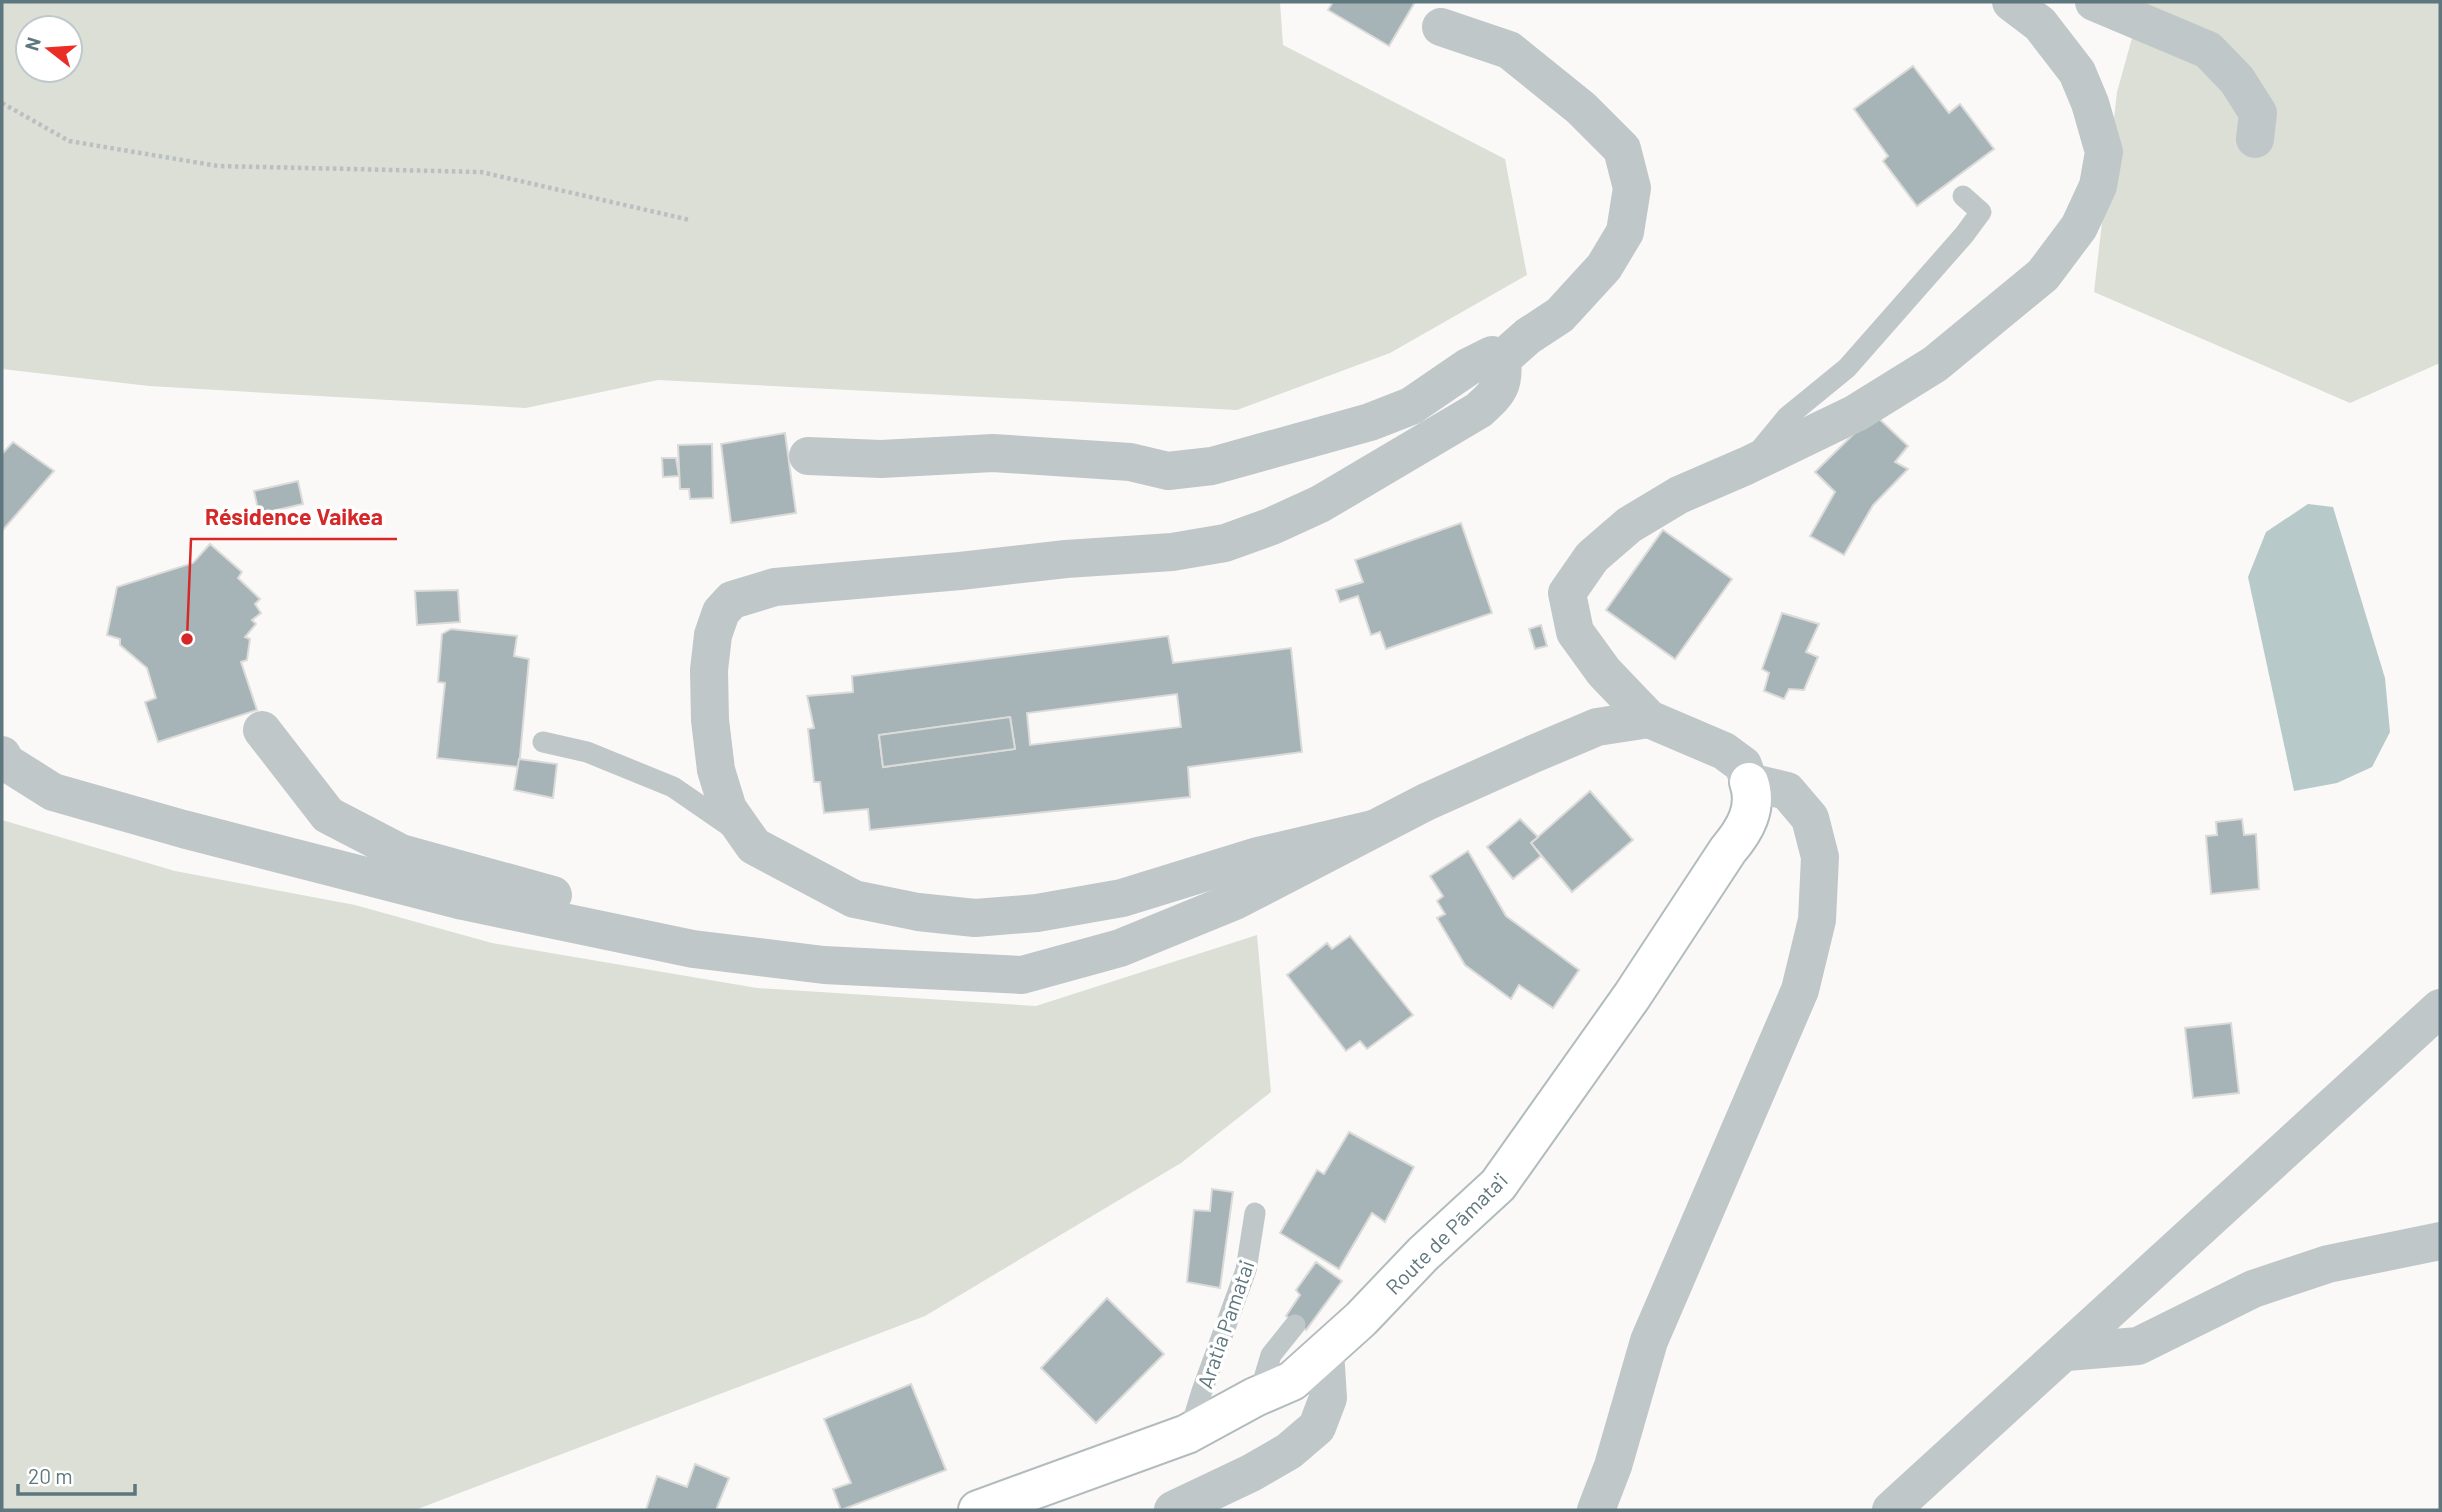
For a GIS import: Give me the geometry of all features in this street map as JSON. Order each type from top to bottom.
[{"type":"main road","name":"Route de Pāmata'i","points":[[978,1510],[1149,1450],[1189,1433],[1259,1395],[1292,1381],[1325,1352],[1498,1185],[1632,996],[1728,850],[1745,829],[1754,796],[1749,782]]},
{"type":"street","points":[[1597,1510],[1613,1466],[1649,1341],[1800,989],[1817,920],[1820,857],[1810,818],[1787,791],[1749,782],[1743,765],[1724,751],[1649,719],[1604,672],[1575,632],[1567,593],[1592,557],[1629,525],[1679,495],[1856,413],[1935,364],[2043,275],[2079,227],[2098,186],[2104,152],[2090,103],[2077,72],[2040,24],[2011,2]]},
{"type":"street","points":[[2094,2],[2208,50],[2237,80],[2258,113],[2255,139]]},
{"type":"street","points":[[1441,27],[1509,50],[1581,108],[1622,149],[1632,188],[1625,232],[1604,267],[1560,314],[1528,336],[1502,359]]},
{"type":"street","points":[[808,456],[881,459],[993,453],[1130,461],[1168,471],[1212,466],[1370,422],[1411,406],[1468,367],[1492,355],[1502,359]]},
{"type":"street","points":[[1373,829],[1258,856],[1122,898],[1037,914],[975,918],[918,912],[854,899],[754,846],[728,808],[716,769],[710,720],[709,670],[713,635],[721,612],[732,600],[775,587],[1066,559],[1172,552],[1225,543],[1320,505],[1479,410],[1500,390],[1502,359]]},
{"type":"street","points":[[2,755],[8,763],[53,792],[183,829],[463,901],[693,948],[824,965],[1022,975],[1120,948],[1222,906],[1426,802],[1597,727],[1649,719]]},
{"type":"street","points":[[262,730],[328,815],[401,853],[596,907],[759,939],[830,948],[853,967]]},
{"type":"street","points":[[1891,1510],[2067,1352],[2214,1213],[2440,1008]]},
{"type":"street","points":[[2067,1352],[2138,1346],[2253,1289],[2328,1264],[2436,1243]]},
{"type":"street","points":[[1174,1510],[1251,1473],[1289,1451],[1317,1427],[1328,1398],[1325,1352]]},
{"type":"lane","points":[[1746,466],[1787,416],[1847,368],[1964,235],[1980,212],[1963,196]]},
{"type":"lane","points":[[543,742],[587,752],[673,787],[754,846]]},
{"type":"lane","name":"Aratia Pamatai","points":[[1189,1433],[1247,1270],[1255,1213]]},
{"type":"lane","points":[[1259,1395],[1271,1355],[1295,1325]]},
{"type":"path","points":[[2,103],[69,141],[218,166],[481,172],[690,220]]},
{"type":"shaded area","points":[[2,2],[1280,2],[1283,45],[1505,159],[1527,275],[1390,353],[1237,410],[658,380],[526,408],[149,386],[2,369]]},
{"type":"shaded area","points":[[2142,2],[2440,2],[2440,363],[2350,403],[2094,292],[2117,92]]},
{"type":"shaded area","points":[[2308,504],[2333,507],[2385,678],[2390,732],[2372,767],[2337,783],[2294,791],[2248,577],[2266,532]]},
{"type":"shaded area","points":[[2,820],[175,871],[355,905],[492,943],[757,988],[1036,1006],[1257,935],[1271,1092],[1181,1163],[925,1316],[415,1510],[2,1510]]},
{"type":"building","points":[[1333,2],[1415,2],[1389,46],[1328,10]]},
{"type":"building","points":[[1913,66],[1949,113],[1960,104],[1994,149],[1917,206],[1883,161],[1888,156],[1854,109]]},
{"type":"building","points":[[1874,414],[1908,446],[1895,462],[1908,469],[1873,505],[1844,555],[1810,536],[1835,492],[1815,472]]},
{"type":"building","points":[[785,433],[796,513],[731,523],[721,444]]},
{"type":"building","points":[[13,442],[54,471],[2,531],[2,454]]},
{"type":"building","points":[[712,444],[713,498],[690,499],[689,489],[680,489],[678,445]]},
{"type":"building","points":[[662,458],[676,458],[679,476],[663,477]]},
{"type":"building","points":[[298,481],[303,504],[259,514],[254,491]]},
{"type":"building","points":[[1461,523],[1492,613],[1386,649],[1380,632],[1371,635],[1358,596],[1340,602],[1336,590],[1363,582],[1355,560]]},
{"type":"building","points":[[1663,530],[1732,579],[1675,659],[1606,610]]},
{"type":"building","points":[[210,544],[242,572],[238,578],[260,599],[255,604],[261,613],[252,620],[256,624],[245,637],[250,639],[247,660],[241,662],[257,710],[158,742],[145,702],[156,698],[147,668],[120,645],[120,639],[107,635],[117,587],[193,563]]},
{"type":"building","points":[[458,590],[460,622],[417,625],[415,591]]},
{"type":"building","points":[[1782,613],[1819,624],[1806,652],[1818,657],[1804,690],[1789,689],[1784,699],[1764,691],[1769,673],[1762,669]]},
{"type":"building","points":[[1541,625],[1547,646],[1535,649],[1529,629]]},
{"type":"building","points":[[451,629],[517,636],[514,656],[529,659],[519,767],[437,758],[445,683],[438,682],[442,634]]},
{"type":"building","points":[[1168,636],[1173,663],[1291,648],[1302,752],[1188,767],[1190,797],[870,830],[868,809],[824,813],[820,782],[814,782],[808,729],[814,728],[807,696],[853,692],[852,676]],"holes":[[[1177,694],[1181,727],[1030,745],[1027,713]],[[1010,717],[1015,749],[883,767],[879,735]]]},
{"type":"building","points":[[1010,717],[1015,749],[883,767],[879,735]]},
{"type":"building","points":[[519,759],[557,764],[553,798],[514,790]]},
{"type":"building","points":[[1590,791],[1633,840],[1572,892],[1531,843]]},
{"type":"building","points":[[1520,819],[1538,837],[1531,843],[1541,856],[1513,879],[1487,847]]},
{"type":"building","points":[[2242,819],[2244,835],[2256,834],[2259,889],[2211,894],[2206,836],[2217,835],[2216,822]]},
{"type":"building","points":[[1468,851],[1506,916],[1579,970],[1553,1008],[1519,985],[1511,999],[1465,965],[1437,918],[1445,914],[1437,901],[1443,896],[1430,876]]},
{"type":"building","points":[[1350,936],[1413,1015],[1367,1049],[1360,1041],[1346,1051],[1287,975],[1327,943],[1332,949]]},
{"type":"building","points":[[2231,1023],[2239,1093],[2193,1098],[2185,1028]]},
{"type":"building","points":[[1349,1132],[1414,1167],[1385,1222],[1372,1213],[1339,1269],[1280,1233],[1317,1170],[1324,1174]]},
{"type":"building","points":[[1212,1189],[1233,1192],[1220,1288],[1187,1282],[1194,1210],[1210,1211]]},
{"type":"building","points":[[1316,1262],[1342,1281],[1306,1330],[1286,1316],[1300,1295],[1296,1290]]},
{"type":"building","points":[[1107,1298],[1164,1354],[1096,1423],[1041,1368]]},
{"type":"building","points":[[911,1384],[946,1470],[841,1510],[833,1489],[851,1483],[824,1419]]},
{"type":"building","points":[[695,1464],[729,1478],[716,1510],[646,1510],[657,1476],[687,1487]]},
{"type":"place","name":"Résidence Vaikea","points":[[187,639]]}]
